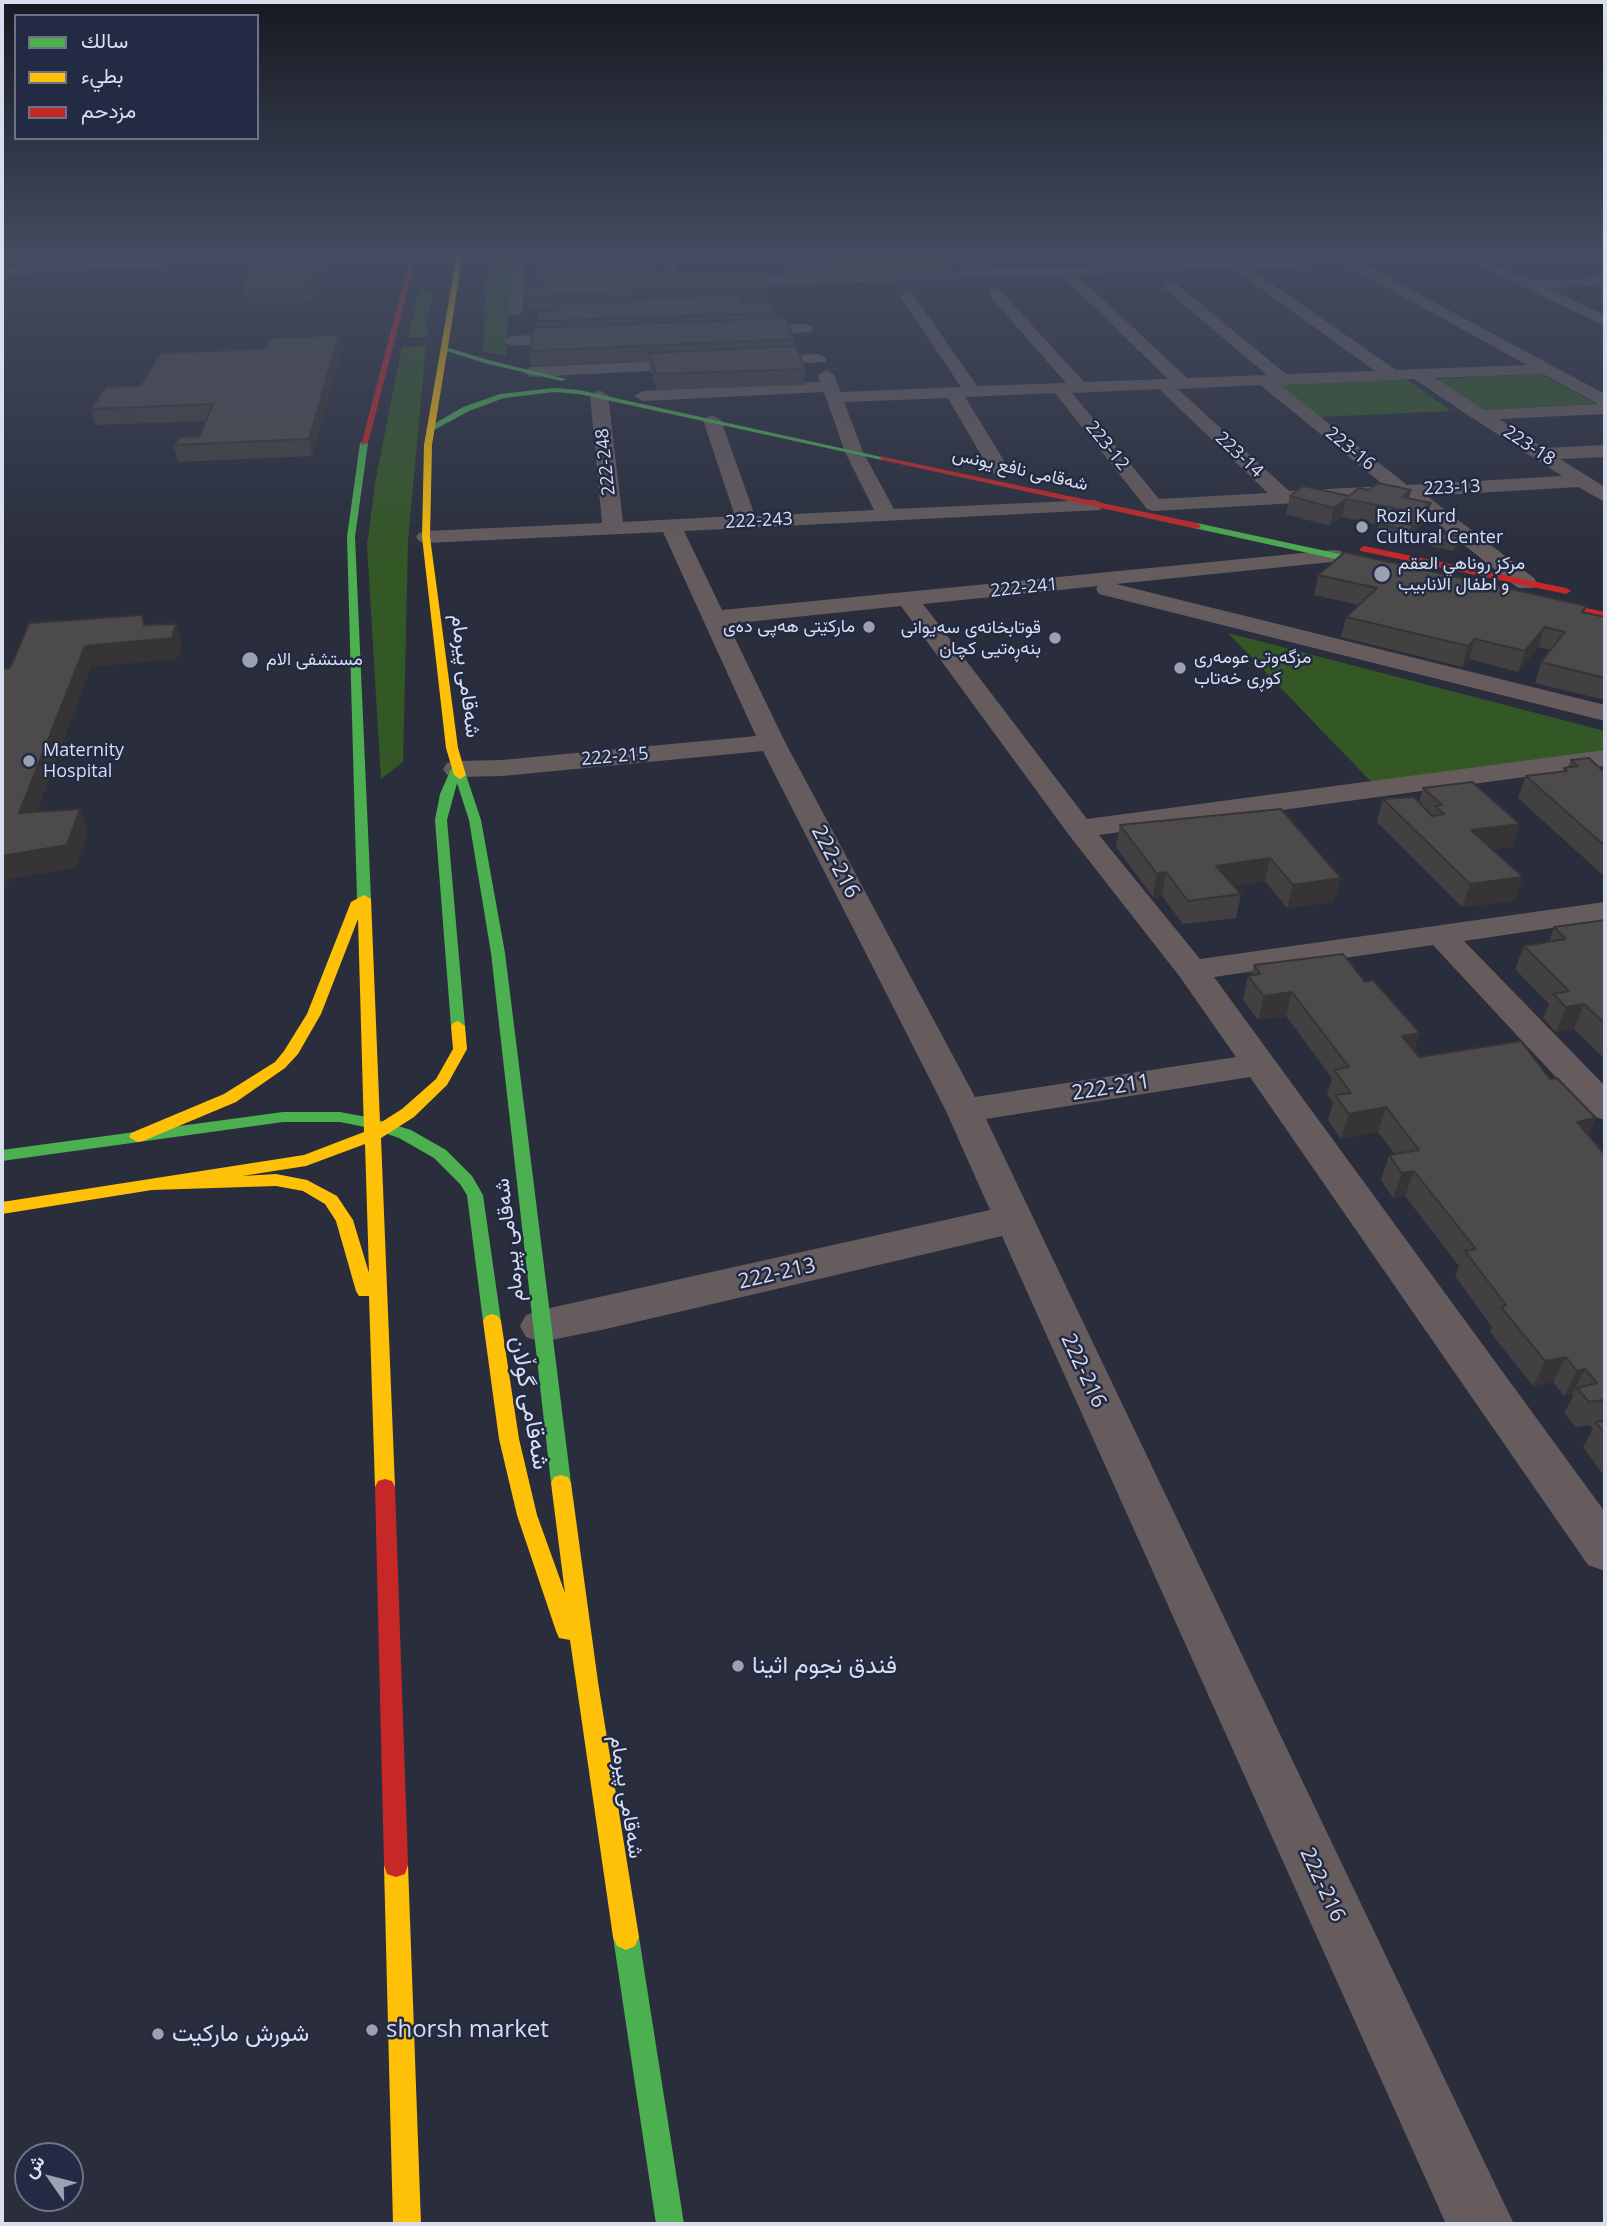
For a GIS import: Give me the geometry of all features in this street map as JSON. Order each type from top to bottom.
[{"type":"main road","points":[[387,358],[366,431],[351,537],[364,887],[377,1129],[407,2224]]},
{"type":"main road","name":"شەقامی پیرمام","points":[[443,358],[428,445],[426,537],[457,769],[475,820],[498,953],[541,1325],[587,1682],[670,2224]]},
{"type":"main road","name":"شەقامی نافع یونس","points":[[475,358],[852,446],[1093,506],[1147,510],[1605,600]]},
{"type":"main road","name":"شەقامی نافع یونس","points":[[431,428],[466,409],[503,396],[554,390],[599,395],[712,420],[1001,472],[1332,556],[1605,615]]},
{"type":"main road","points":[[2,1209],[296,1162],[340,1149],[426,1098],[442,1082],[460,1049],[441,820],[446,794],[457,769]]},
{"type":"main road","points":[[137,1137],[230,1098],[280,1065],[290,1054],[314,1014],[364,887]]},
{"type":"main road","name":"شەقامی گوڵان","points":[[2,1156],[283,1116],[340,1117],[377,1129],[405,1134],[440,1154],[466,1180],[475,1195],[509,1439],[527,1515],[553,1595],[587,1682]]},
{"type":"main road","points":[[154,1185],[276,1180],[307,1186],[331,1200],[344,1220],[381,1343]]},
{"type":"street","points":[[506,367],[511,358]]},
{"type":"street","points":[[943,358],[963,392],[1001,472]]},
{"type":"street","points":[[1051,358],[1079,387]]},
{"type":"street","points":[[1156,358],[1182,383]]},
{"type":"street","points":[[1247,358],[1273,380]]},
{"type":"street","points":[[1368,358],[1392,375]]},
{"type":"street","points":[[1527,358],[1605,401]]},
{"type":"street","points":[[531,372],[819,359],[834,392],[852,446],[887,515]]},
{"type":"street","points":[[643,396],[963,392],[1548,369]]},
{"type":"street","name":"223-18","points":[[1417,374],[1605,495]]},
{"type":"street","name":"223-16","points":[[1273,380],[1406,491],[1526,583]]},
{"type":"street","name":"223-14","points":[[1163,384],[1285,498]]},
{"type":"street","name":"223-12","points":[[1059,388],[1147,510]]},
{"type":"street","name":"222-248","points":[[599,395],[613,528]]},
{"type":"street","points":[[1480,415],[1605,409]]},
{"type":"street","points":[[712,420],[747,522]]},
{"type":"street","points":[[1541,454],[1605,450]]},
{"type":"street","name":"223-13","points":[[1147,510],[1285,498],[1581,481]]},
{"type":"street","name":"222-243","points":[[426,537],[1093,506]]},
{"type":"street","name":"222-216","points":[[671,526],[772,743],[964,1111],[1480,2224]]},
{"type":"street","name":"222-241","points":[[716,618],[1332,556]]},
{"type":"street","points":[[1083,583],[1605,713]]},
{"type":"street","points":[[908,600],[1079,829],[1192,970],[1605,1550]]},
{"type":"street","name":"222-215","points":[[457,769],[502,768],[772,743]]},
{"type":"street","points":[[1079,829],[1605,758]]},
{"type":"street","points":[[1192,970],[1605,911]]},
{"type":"street","points":[[1441,935],[1605,1108]]},
{"type":"street","name":"222-211","points":[[964,1111],[1258,1065]]},
{"type":"street","name":"222-213","points":[[541,1325],[606,1313],[1012,1219]]},
{"type":"green space","points":[[400,358],[425,358],[408,540],[403,762],[381,779],[367,545],[375,483]]},
{"type":"green space","points":[[1541,374],[1596,404],[1481,410],[1435,379]]},
{"type":"green space","points":[[1402,376],[1451,411],[1319,417],[1272,382]]},
{"type":"green space","points":[[1228,633],[1605,731],[1605,759],[1380,791]]},
{"type":"building","points":[[158,358],[332,358],[309,439],[173,445],[181,437],[199,437],[213,404],[91,409],[106,387],[140,386]]},
{"type":"building","points":[[651,358],[801,358],[805,369],[656,374]]},
{"type":"building","points":[[1378,483],[1411,490],[1402,497],[1431,503],[1419,513],[1346,499],[1334,508],[1290,496],[1303,486],[1349,496],[1359,488],[1369,490]]},
{"type":"building","points":[[1385,519],[1415,526],[1409,531],[1379,524]]},
{"type":"building","points":[[1437,532],[1461,537],[1456,542],[1432,537]]},
{"type":"building","points":[[1345,552],[1587,606],[1582,612],[1605,617],[1605,678],[1541,662],[1565,632],[1545,627],[1525,651],[1475,639],[1468,646],[1346,617],[1377,588],[1318,575]]},
{"type":"building","name":"Maternity Hospital","points":[[142,615],[144,625],[176,624],[172,638],[85,646],[19,813],[80,809],[67,845],[2,856],[2,669],[10,668],[29,623]]},
{"type":"building","points":[[1589,758],[1605,773],[1605,846],[1526,776],[1567,771],[1564,768],[1578,766],[1571,760]]},
{"type":"building","points":[[1472,782],[1520,824],[1471,830],[1523,877],[1470,884],[1383,799],[1414,797],[1432,816],[1444,814],[1435,806],[1442,805],[1423,788]]},
{"type":"building","points":[[1281,809],[1341,878],[1293,885],[1270,858],[1216,866],[1241,894],[1188,901],[1166,872],[1157,874],[1120,825]]},
{"type":"building","points":[[1605,920],[1605,1024],[1584,1004],[1566,1007],[1553,994],[1569,991],[1524,946],[1566,939],[1554,927]]},
{"type":"building","points":[[1343,954],[1365,982],[1373,980],[1420,1033],[1402,1036],[1419,1057],[1521,1041],[1550,1079],[1557,1078],[1596,1118],[1577,1122],[1605,1155],[1605,1403],[1603,1400],[1589,1402],[1577,1388],[1597,1383],[1585,1369],[1577,1371],[1566,1357],[1545,1361],[1501,1307],[1506,1305],[1465,1251],[1476,1249],[1414,1171],[1402,1173],[1389,1155],[1419,1150],[1386,1107],[1349,1114],[1335,1095],[1351,1093],[1334,1070],[1349,1067],[1292,992],[1264,996],[1248,976],[1260,974],[1254,965]]},
{"type":"building","points":[[1605,1420],[1605,1434],[1596,1422]]},
{"type":"traffic: fast","points":[[474,358],[562,379]]},
{"type":"traffic: fast","points":[[431,428],[466,409],[503,396],[554,390],[579,392],[882,458]]},
{"type":"traffic: fast","points":[[364,443],[351,537],[364,899]]},
{"type":"traffic: fast","points":[[1197,526],[1390,568]]},
{"type":"traffic: fast","points":[[457,769],[446,794],[441,820],[458,1026]]},
{"type":"traffic: fast","points":[[460,775],[475,820],[498,953],[561,1483]]},
{"type":"traffic: fast","points":[[2,1156],[283,1117],[340,1117],[372,1123],[405,1134],[440,1154],[466,1180],[475,1195],[492,1321]]},
{"type":"traffic: fast","points":[[626,1937],[670,2224]]},
{"type":"traffic: slow","points":[[443,358],[428,445],[426,537],[452,748],[460,775]]},
{"type":"traffic: slow","points":[[364,899],[385,1487]]},
{"type":"traffic: slow","points":[[137,1137],[230,1098],[280,1065],[290,1054],[314,1014],[358,902]]},
{"type":"traffic: slow","points":[[2,1208],[306,1160],[373,1135],[408,1113],[442,1082],[460,1049],[458,1026]]},
{"type":"traffic: slow","points":[[154,1185],[276,1180],[307,1186],[319,1192],[331,1200],[344,1220],[365,1291]]},
{"type":"traffic: slow","points":[[492,1321],[509,1439],[527,1515],[567,1631]]},
{"type":"traffic: slow","points":[[561,1483],[587,1682],[626,1937]]},
{"type":"traffic: slow","points":[[396,1865],[407,2224]]},
{"type":"traffic: jam","points":[[364,443],[387,358]]},
{"type":"traffic: jam","points":[[882,458],[1197,526]]},
{"type":"traffic: jam","points":[[1364,549],[1566,591]]},
{"type":"traffic: jam","points":[[1534,600],[1605,615]]},
{"type":"traffic: jam","points":[[385,1487],[396,1865]]},
{"type":"place","name":"Rozi Kurd Cultural Center","points":[[1362,527]]},
{"type":"place","name":"مركز روناهي العقم و اطفال الانابيب","points":[[1382,574]]},
{"type":"place","name":"مارکێتی هەپی دەی","points":[[869,627]]},
{"type":"place","name":"قوتابخانەی سەیوانی بنەڕەتیی کچان","points":[[1055,638]]},
{"type":"place","name":"مستشفى الام","points":[[250,660]]},
{"type":"place","name":"مزگەوتی عومەری کوڕی خەتاب","points":[[1180,668]]},
{"type":"place","name":"Maternity Hospital","points":[[29,761]]},
{"type":"place","name":"فندق نجوم اثينا","points":[[738,1666]]},
{"type":"place","name":"shorsh market","points":[[372,2030]]},
{"type":"place","name":"شورش ماركيت","points":[[158,2034]]}]
